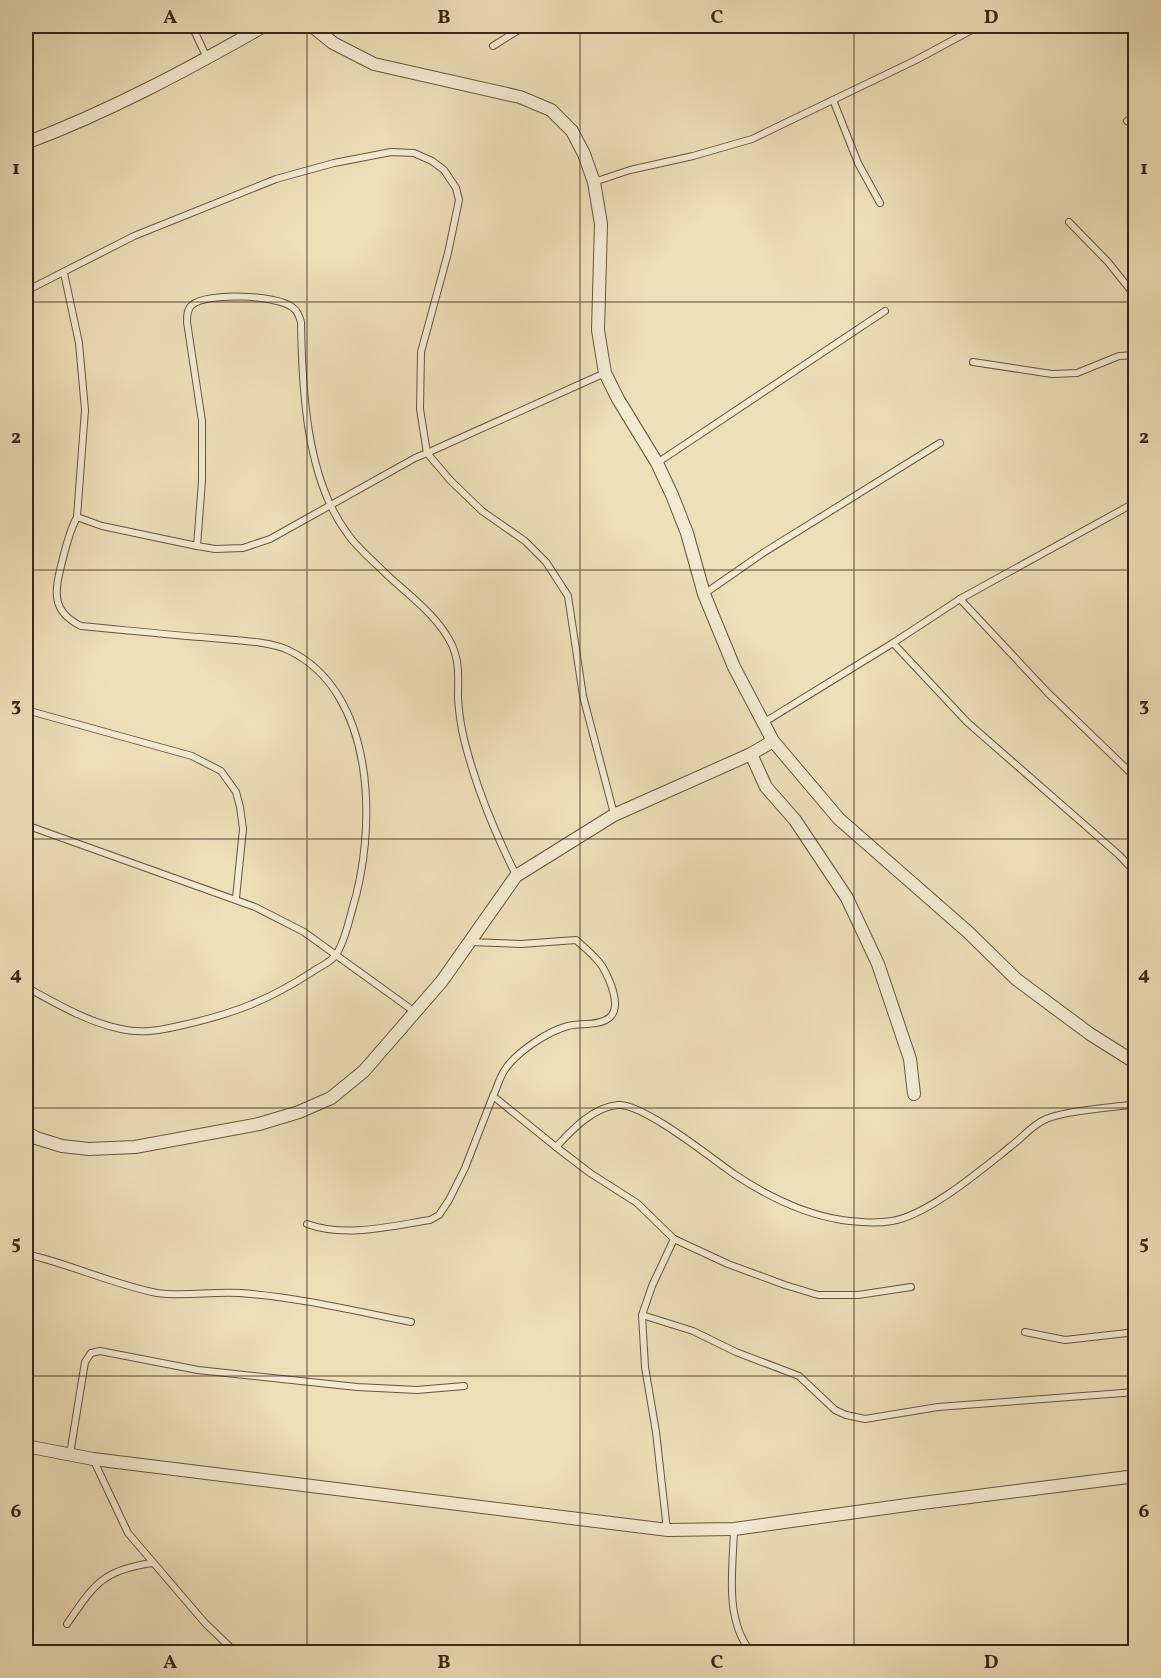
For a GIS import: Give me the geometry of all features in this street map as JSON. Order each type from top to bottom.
[{"type":"street","points":[[26,143],[131,97],[208,58],[264,26]]},
{"type":"street","points":[[312,26],[333,43],[374,64],[520,97],[550,110],[572,131],[584,154],[594,182],[601,224],[598,330],[605,374],[657,463],[672,495],[687,533],[704,594],[734,667],[773,741],[838,819],[968,932],[1016,979],[1090,1034],[1136,1062]]},
{"type":"street","points":[[26,1132],[36,1138],[62,1146],[89,1149],[135,1147],[259,1124],[299,1112],[331,1098],[364,1071],[442,981],[516,876],[614,815],[751,754],[773,741]]},
{"type":"street","points":[[751,754],[766,787],[795,820],[847,898],[879,964],[910,1059],[914,1094]]},
{"type":"street","points":[[26,1446],[93,1459],[668,1530],[734,1529],[1136,1476]]},
{"type":"lane","points":[[192,26],[208,58]]},
{"type":"lane","points":[[493,46],[525,26]]},
{"type":"lane","points":[[594,182],[630,170],[693,156],[752,139],[916,60],[979,26]]},
{"type":"lane","points":[[833,100],[858,163],[880,203]]},
{"type":"lane","points":[[1127,121],[1136,115]]},
{"type":"lane","points":[[26,291],[135,236],[276,179],[334,163],[392,152],[414,153],[432,161],[450,177],[459,200],[448,253],[420,352],[420,409],[427,453],[450,480],[482,511],[525,541],[546,562],[568,596],[583,696],[614,815]]},
{"type":"lane","points":[[1069,222],[1108,262],[1136,297]]},
{"type":"lane","points":[[26,987],[67,1009],[98,1021],[121,1029],[154,1032],[236,1012],[285,989],[335,956],[348,924],[360,883],[367,818],[361,753],[342,702],[325,678],[305,660],[286,648],[245,641],[81,626],[71,621],[59,606],[56,594],[69,531],[77,517],[85,410],[79,343],[64,273]]},
{"type":"lane","points":[[197,546],[202,481],[202,421],[186,322],[189,309],[201,300],[210,297],[232,296],[281,302],[297,311],[301,322],[307,414],[318,469],[330,504],[347,533],[379,568],[413,596],[443,629],[452,645],[457,659],[458,701],[465,740],[500,842],[516,876]]},
{"type":"lane","points":[[657,463],[885,311]]},
{"type":"lane","points":[[973,362],[1052,375],[1077,373],[1119,356],[1136,355]]},
{"type":"lane","points":[[77,517],[102,526],[197,546],[215,549],[243,548],[270,539],[415,458],[605,374]]},
{"type":"lane","points":[[704,594],[764,553],[940,443]]},
{"type":"lane","points":[[763,723],[960,599],[1136,502]]},
{"type":"lane","points":[[960,599],[1048,693],[1136,778]]},
{"type":"lane","points":[[893,643],[967,722],[1119,855],[1136,873]]},
{"type":"lane","points":[[26,710],[192,756],[221,771],[236,792],[243,829],[236,898]]},
{"type":"lane","points":[[26,825],[236,898],[304,932],[416,1012]]},
{"type":"lane","points":[[307,1224],[323,1229],[363,1230],[430,1220],[439,1215],[465,1168],[505,1070],[522,1052],[546,1035],[567,1026],[607,1020],[613,1014],[615,1002],[601,966],[576,940],[522,944],[470,942]]},
{"type":"lane","points":[[493,1096],[590,1173],[638,1203],[674,1239],[728,1264],[818,1295],[858,1295],[911,1287]]},
{"type":"lane","points":[[556,1147],[572,1130],[592,1115],[609,1107],[628,1105],[684,1137],[736,1175],[788,1204],[812,1214],[840,1220],[866,1223],[894,1221],[923,1209],[951,1192],[1032,1128],[1047,1119],[1136,1104]]},
{"type":"lane","points":[[668,1530],[656,1432],[645,1367],[642,1315],[652,1286],[674,1239]]},
{"type":"lane","points":[[26,1254],[160,1293],[238,1293],[277,1297],[411,1322]]},
{"type":"lane","points":[[642,1315],[693,1331],[736,1352],[799,1376],[835,1410],[865,1419],[939,1407],[1136,1392]]},
{"type":"lane","points":[[1025,1332],[1065,1340],[1136,1332]]},
{"type":"lane","points":[[69,1455],[85,1362],[91,1353],[96,1351],[198,1370],[357,1387],[417,1390],[464,1386]]},
{"type":"lane","points":[[93,1459],[128,1533],[205,1623],[230,1647]]},
{"type":"lane","points":[[734,1529],[734,1612],[741,1636],[751,1653]]},
{"type":"lane","points":[[67,1624],[95,1586],[107,1575],[124,1568],[152,1563]]}]
